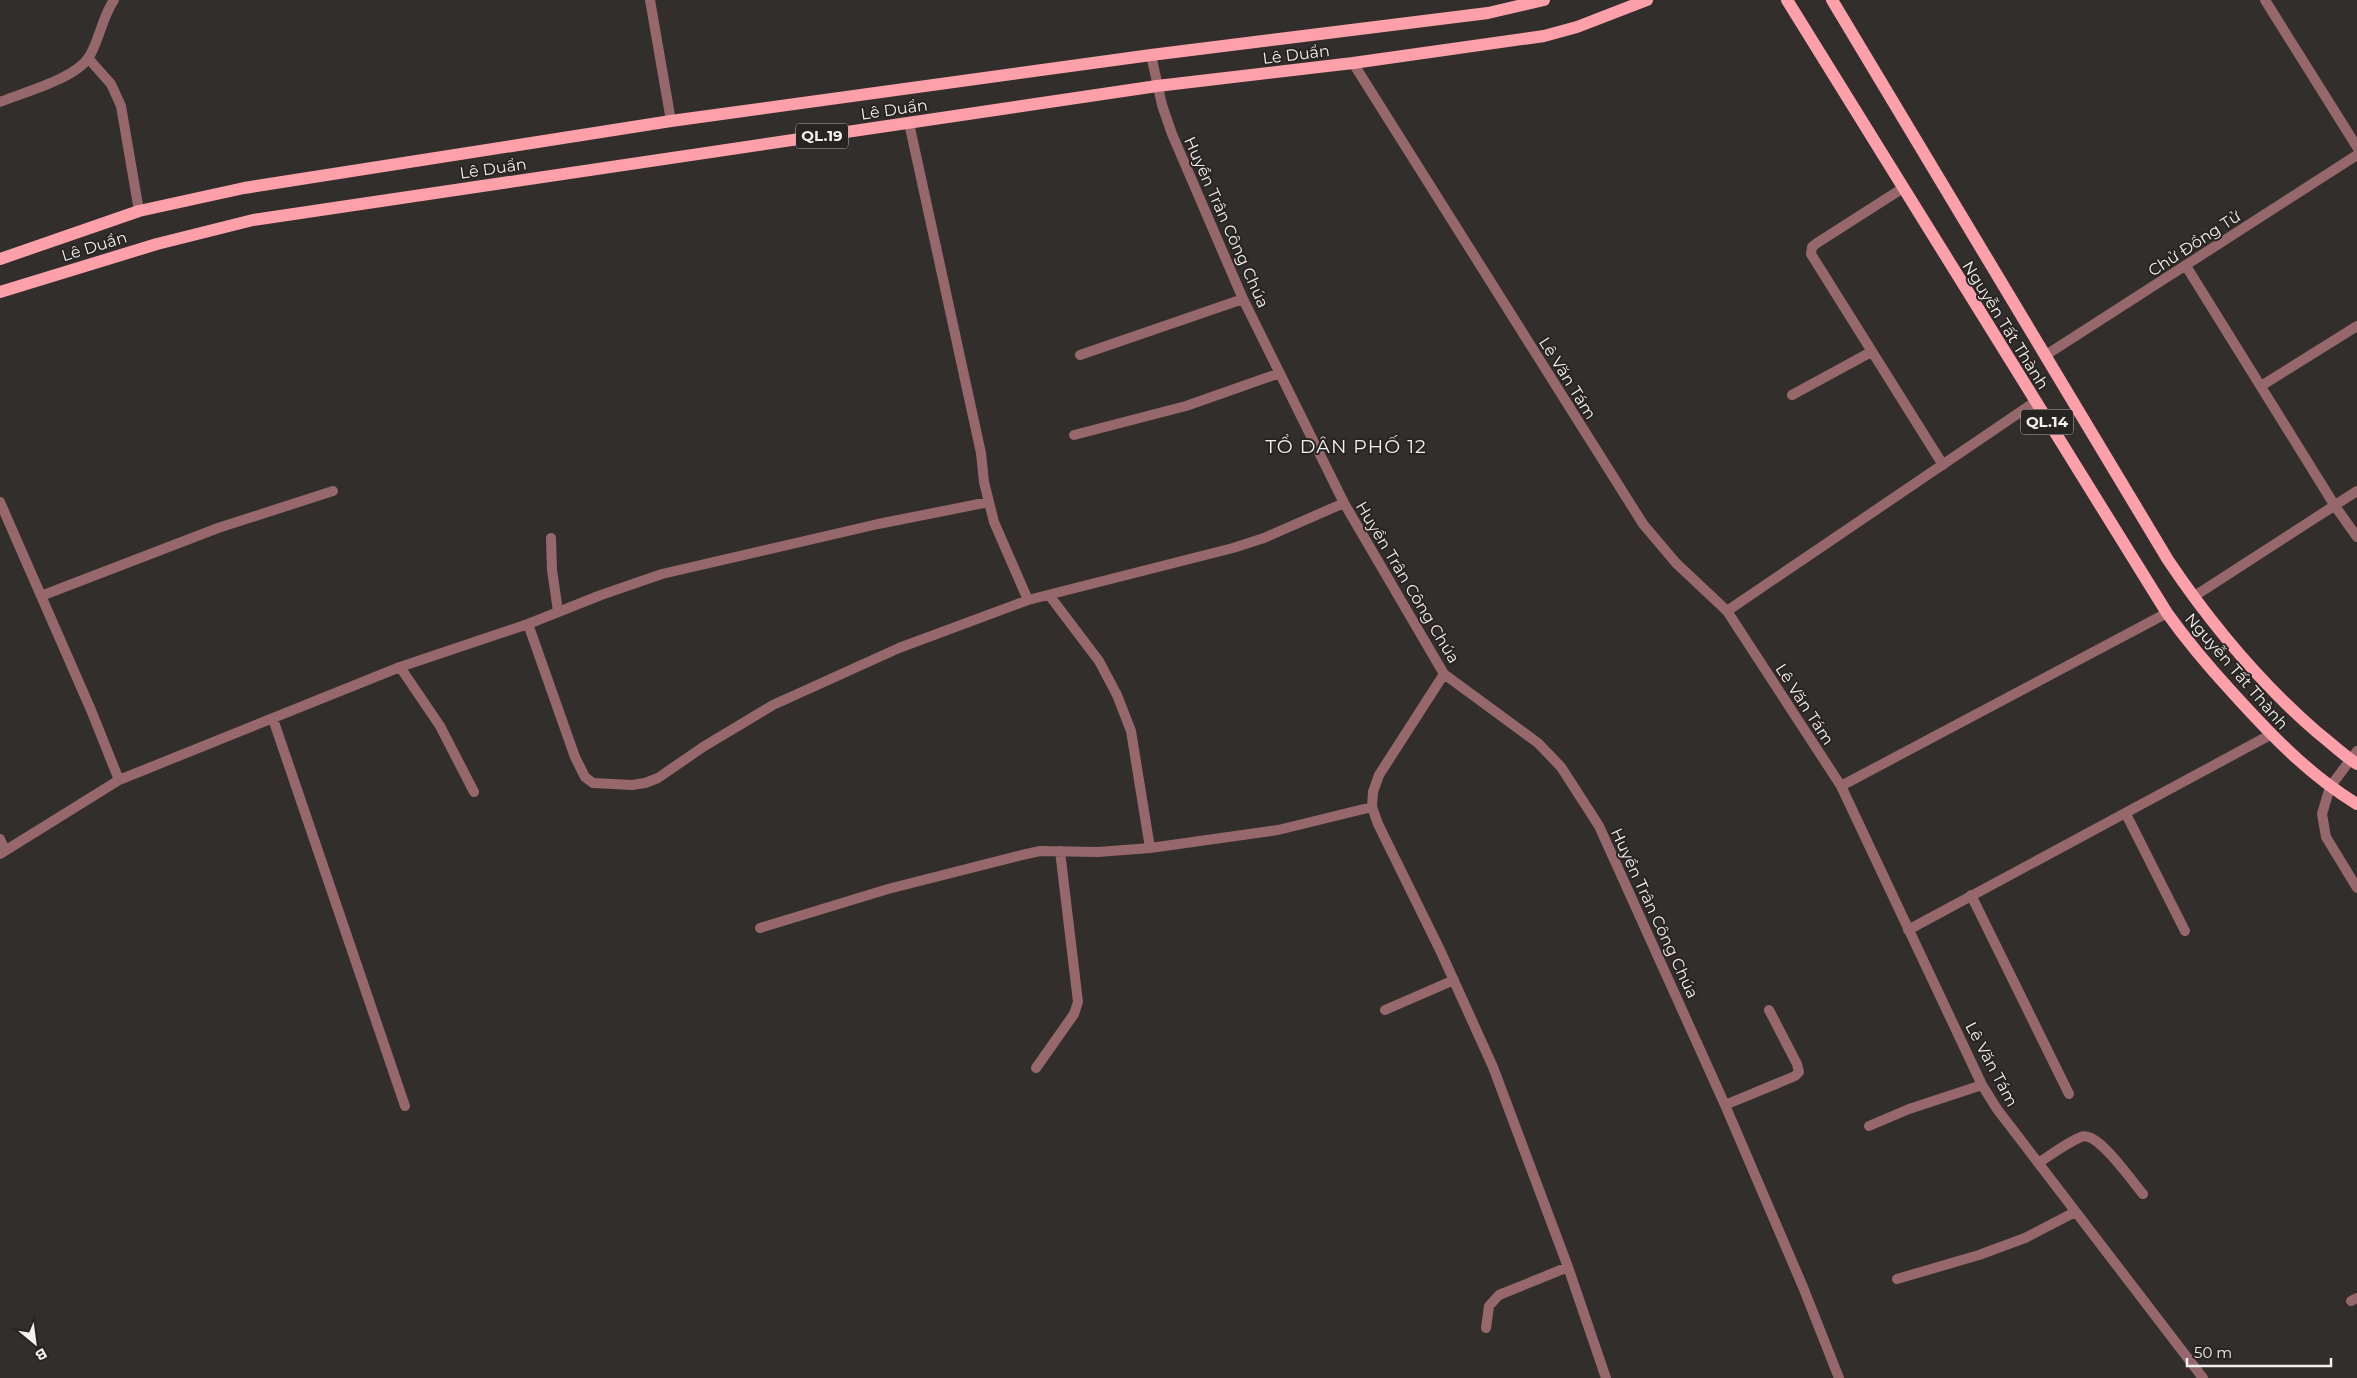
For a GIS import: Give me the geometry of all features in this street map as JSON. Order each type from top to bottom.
[{"type":"main road","name":"Lê Duẩn","points":[[0,259],[139,212],[244,188],[671,121],[1152,54],[1488,13],[1544,0]]},
{"type":"main road","name":"Lê Duẩn","points":[[0,292],[156,244],[253,220],[1157,86],[1353,63],[1544,36],[1577,27],[1647,0]]},
{"type":"main road","name":"Nguyễn Tất Thành","points":[[1787,0],[2167,613],[2189,644],[2270,735],[2330,787],[2357,804]]},
{"type":"main road","name":"Nguyễn Tất Thành","points":[[1832,0],[2168,560],[2193,598],[2213,624],[2287,706],[2354,758]]},
{"type":"street","points":[[0,102],[69,74],[88,58],[108,8],[114,0]]},
{"type":"street","points":[[650,0],[671,121]]},
{"type":"street","points":[[2265,0],[2357,147]]},
{"type":"street","name":"Huyền Trân Công Chúa","points":[[1152,54],[1157,86],[1172,134],[1243,299],[1344,504],[1444,674],[1538,743],[1561,767],[1599,826],[1725,1105],[1803,1287],[1839,1378]]},
{"type":"street","points":[[88,58],[111,84],[121,106],[139,212]]},
{"type":"street","name":"Lê Văn Tám","points":[[1353,63],[1643,524],[1676,563],[1727,611],[1841,786],[1982,1085],[1996,1109],[2203,1378]]},
{"type":"street","points":[[909,124],[981,453],[989,502],[994,522],[1028,600]]},
{"type":"street","name":"Chử Đồng Tử","points":[[2046,354],[2357,155]]},
{"type":"street","points":[[1903,188],[1812,247],[1811,254],[1944,465]]},
{"type":"street","points":[[2186,266],[2335,506],[2357,537]]},
{"type":"street","points":[[1080,355],[1243,299]]},
{"type":"street","points":[[2261,386],[2357,326]]},
{"type":"street","points":[[1792,395],[1871,352]]},
{"type":"street","points":[[1074,435],[1186,406],[1280,373]]},
{"type":"street","points":[[1727,611],[2035,402]]},
{"type":"street","points":[[41,596],[218,528],[333,491]]},
{"type":"street","points":[[2193,598],[2357,491]]},
{"type":"street","points":[[0,502],[119,780]]},
{"type":"street","points":[[0,839],[3,852],[119,780],[400,667],[528,624],[558,611],[662,574],[878,524],[989,502]]},
{"type":"street","points":[[528,624],[575,758],[585,777],[593,783],[632,785],[658,778],[744,721],[837,675],[960,624],[1028,600],[1233,548],[1264,538],[1344,504]]},
{"type":"street","points":[[551,538],[552,570],[558,611]]},
{"type":"street","points":[[1049,595],[1100,661],[1116,695],[1130,731],[1150,848]]},
{"type":"street","points":[[1841,786],[2167,613]]},
{"type":"street","points":[[400,667],[440,726],[474,792]]},
{"type":"street","points":[[1444,674],[1379,775],[1372,807],[1386,842],[1494,1066],[1568,1267],[1606,1378]]},
{"type":"street","points":[[273,719],[405,1106]]},
{"type":"street","points":[[1908,930],[2270,735]]},
{"type":"street","points":[[2354,758],[2330,787],[2322,814],[2326,837],[2357,888]]},
{"type":"street","points":[[760,928],[898,886],[1022,855],[1060,851],[1098,852],[1150,848],[1278,830],[1372,807]]},
{"type":"street","points":[[2126,814],[2185,931]]},
{"type":"street","points":[[1036,1068],[1074,1014],[1078,1002],[1060,851]]},
{"type":"street","points":[[1971,895],[2069,1094]]},
{"type":"street","points":[[1385,1010],[1454,980]]},
{"type":"street","points":[[1725,1105],[1795,1076],[1799,1072],[1797,1064],[1769,1010]]},
{"type":"street","points":[[1868,1126],[1917,1106],[1982,1085]]},
{"type":"street","points":[[2038,1163],[2082,1136],[2091,1137],[2102,1144],[2143,1194]]},
{"type":"street","points":[[1897,1279],[1978,1255],[2016,1241],[2076,1212]]},
{"type":"street","points":[[1486,1328],[1489,1306],[1499,1295],[1568,1267]]},
{"type":"district","name":"TỔ DÂN PHỐ 12","points":[[1346,446]]}]
